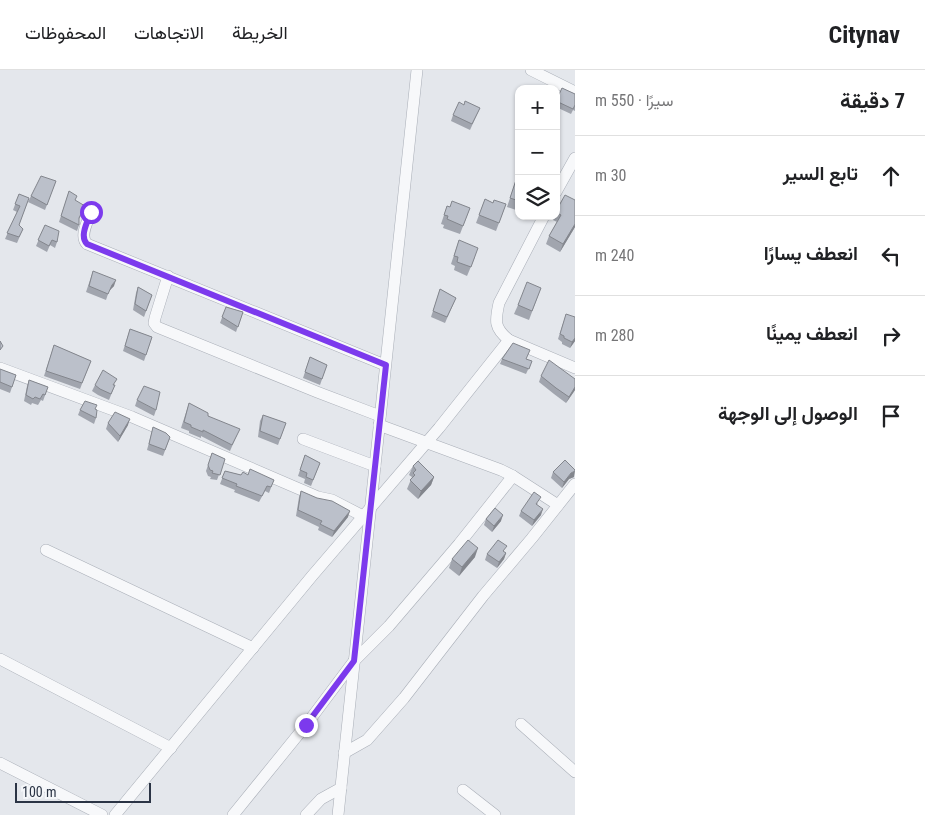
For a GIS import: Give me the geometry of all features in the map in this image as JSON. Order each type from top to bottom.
[{"type":"street","points":[[338,815],[367,512],[375,466],[418,70]]},
{"type":"street","points":[[531,70],[575,92]]},
{"type":"street","points":[[560,185],[575,158]]},
{"type":"street","points":[[91,212],[83,236],[84,242],[87,244],[386,365]]},
{"type":"street","points":[[542,220],[499,302],[496,318],[497,325],[500,333],[509,340],[575,368]]},
{"type":"street","points":[[168,276],[155,318],[154,323],[157,327],[300,385],[427,442],[483,462],[513,476],[558,505]]},
{"type":"street","points":[[115,815],[427,442],[509,340]]},
{"type":"street","points":[[0,368],[132,417],[318,497],[367,512]]},
{"type":"street","points":[[302,439],[375,466]]},
{"type":"street","points":[[233,815],[306,725],[354,661],[389,626],[459,544],[513,476]]},
{"type":"street","points":[[344,753],[367,740],[404,698],[483,596],[575,484]]},
{"type":"street","points":[[46,550],[254,648]]},
{"type":"street","points":[[0,659],[171,748]]},
{"type":"street","points":[[521,724],[575,772]]},
{"type":"street","points":[[0,763],[102,815]]},
{"type":"street","points":[[306,815],[321,799],[341,788]]},
{"type":"street","points":[[463,790],[495,815]]},
{"type":"building","points":[[562,88],[575,94],[573,109],[560,103]]},
{"type":"building","points":[[465,101],[480,108],[472,124],[453,115],[459,102],[464,105]]},
{"type":"building","points":[[41,176],[56,181],[47,205],[31,196]]},
{"type":"building","points":[[515,183],[515,200],[510,198]]},
{"type":"building","points":[[69,191],[77,196],[75,200],[85,206],[79,218],[79,225],[61,216]]},
{"type":"building","points":[[19,194],[29,198],[19,225],[23,229],[19,237],[7,233],[20,206],[15,204]]},
{"type":"building","points":[[565,195],[575,200],[575,224],[563,244],[549,236],[558,220],[560,220],[560,204]]},
{"type":"building","points":[[485,199],[493,203],[494,200],[506,204],[499,223],[479,215]]},
{"type":"building","points":[[452,201],[470,208],[463,226],[447,219],[448,216],[444,215],[447,206],[450,207]]},
{"type":"building","points":[[45,225],[59,231],[57,242],[52,240],[49,246],[38,240]]},
{"type":"building","points":[[459,240],[478,248],[471,267],[457,262],[458,257],[454,256]]},
{"type":"building","points":[[93,271],[116,280],[108,294],[89,286]]},
{"type":"building","points":[[527,282],[541,288],[532,311],[518,305]]},
{"type":"building","points":[[138,287],[152,295],[146,311],[135,304]]},
{"type":"building","points":[[440,289],[456,298],[447,317],[433,311]]},
{"type":"building","points":[[226,307],[243,312],[238,327],[222,317]]},
{"type":"building","points":[[566,314],[575,317],[575,338],[572,342],[560,334]]},
{"type":"building","points":[[130,329],[152,337],[146,355],[125,346]]},
{"type":"building","points":[[513,343],[530,350],[526,359],[532,361],[529,369],[502,359]]},
{"type":"building","points":[[54,345],[91,361],[82,383],[46,371]]},
{"type":"building","points":[[310,357],[327,365],[322,379],[305,372]]},
{"type":"building","points":[[549,360],[575,379],[575,387],[569,397],[541,376]]},
{"type":"building","points":[[0,369],[16,375],[12,387],[0,382]]},
{"type":"building","points":[[103,370],[117,379],[111,394],[95,385]]},
{"type":"building","points":[[29,380],[48,387],[45,395],[43,394],[40,399],[35,397],[33,399],[26,395]]},
{"type":"building","points":[[144,386],[160,392],[156,410],[137,400]]},
{"type":"building","points":[[85,401],[97,405],[95,409],[97,410],[96,418],[80,410]]},
{"type":"building","points":[[189,403],[208,413],[208,416],[240,429],[232,445],[184,422]]},
{"type":"building","points":[[115,412],[130,419],[120,436],[108,423]]},
{"type":"building","points":[[263,415],[286,423],[280,439],[260,431]]},
{"type":"building","points":[[153,427],[170,437],[165,450],[149,444]]},
{"type":"building","points":[[212,453],[225,459],[220,475],[212,473],[213,471],[210,470],[208,465]]},
{"type":"building","points":[[305,455],[320,463],[313,480],[306,477],[307,473],[300,470]]},
{"type":"building","points":[[565,460],[575,471],[564,482],[553,472]]},
{"type":"building","points":[[418,461],[434,477],[421,491],[410,480],[415,475],[413,473],[416,470],[413,466]]},
{"type":"building","points":[[250,469],[274,480],[271,487],[267,486],[262,496],[236,486],[237,484],[222,478],[225,471],[241,475],[243,472],[248,475]]},
{"type":"building","points":[[301,491],[317,498],[332,501],[350,511],[334,531],[320,524],[322,521],[298,510]]},
{"type":"building","points":[[534,492],[541,497],[536,504],[543,509],[534,520],[521,511]]},
{"type":"building","points":[[495,508],[503,515],[494,526],[486,519]]},
{"type":"building","points":[[468,540],[478,548],[462,567],[452,559]]},
{"type":"building","points":[[498,540],[507,546],[503,551],[506,553],[499,562],[487,554]]},
{"type":"route","points":[[91,212],[83,236],[84,242],[87,244],[335,346],[386,365],[354,661],[306,725]]}]
